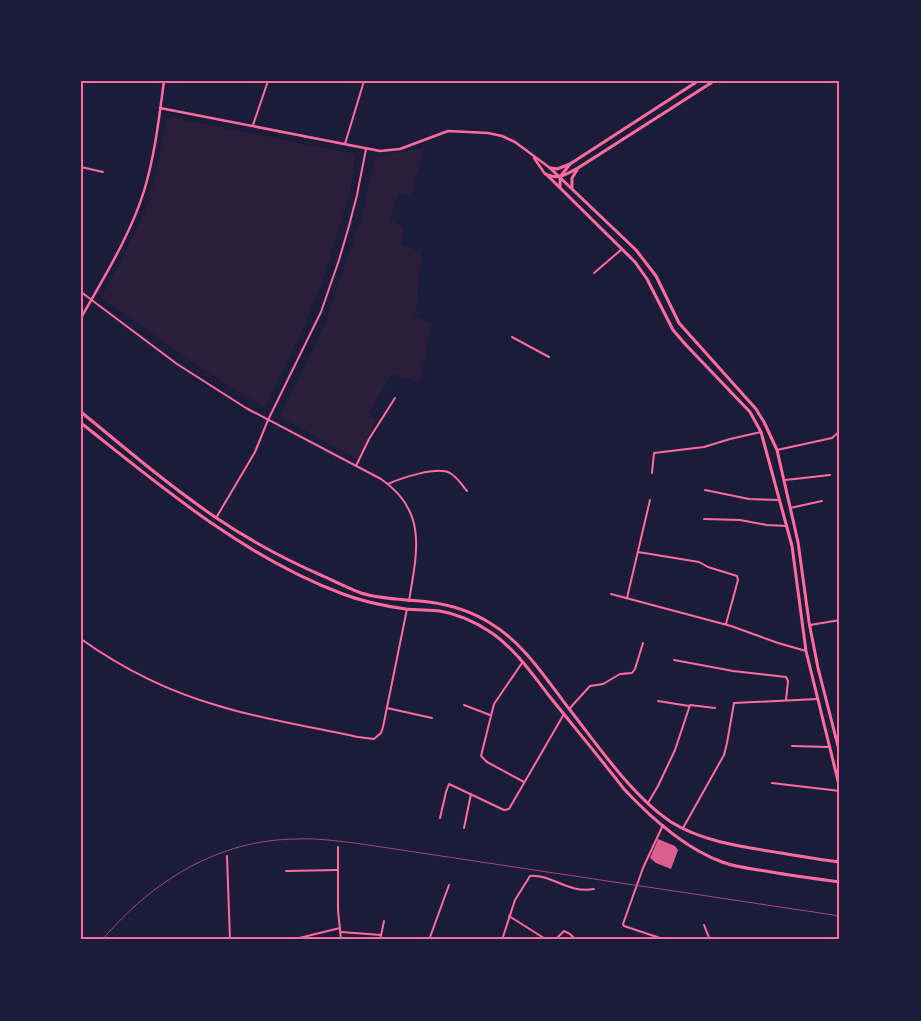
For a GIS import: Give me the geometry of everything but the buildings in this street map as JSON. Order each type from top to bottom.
[{"type":"main road","points":[[550,168],[557,169],[570,164],[698,81]]},
{"type":"main road","points":[[546,174],[560,177],[578,168],[714,81]]},
{"type":"main road","points":[[560,189],[560,177],[570,164]]},
{"type":"main road","points":[[550,168],[636,250],[656,276],[679,323],[756,409],[764,422],[777,450],[798,542],[809,625],[818,668],[838,738],[840,754]]},
{"type":"main road","points":[[572,188],[572,178],[578,168]]},
{"type":"main road","points":[[546,174],[635,262],[647,279],[667,319],[678,336],[750,412],[761,432],[787,526],[793,555],[806,651],[840,790]]},
{"type":"main road","points":[[81,412],[176,489],[216,518],[305,568],[360,592],[384,598],[456,607],[477,616],[497,628],[520,646],[614,765],[648,803],[672,822],[703,837],[730,844],[840,862]]},
{"type":"main road","points":[[81,423],[197,514],[227,535],[256,551],[342,594],[373,604],[440,611],[474,622],[494,634],[522,663],[624,789],[663,826],[710,857],[730,865],[840,882]]},
{"type":"street","points":[[81,318],[127,234],[144,191],[150,167],[164,81]]},
{"type":"street","points":[[253,125],[268,81]]},
{"type":"street","points":[[345,145],[364,81]]},
{"type":"street","points":[[160,108],[366,149],[387,151],[400,149],[444,132],[456,130],[488,133],[502,136],[515,142],[550,168]]},
{"type":"street","points":[[216,518],[255,452],[268,420],[328,294],[357,196],[366,149]]},
{"type":"street","points":[[532,155],[546,174]]},
{"type":"street","points":[[81,167],[104,172]]},
{"type":"street","points":[[594,273],[622,249]]},
{"type":"street","points":[[81,292],[177,364],[268,420],[388,484],[408,506],[415,523],[416,550],[409,601]]},
{"type":"street","points":[[512,337],[549,357]]},
{"type":"street","points":[[356,466],[369,439],[395,398]]},
{"type":"street","points":[[777,450],[832,438],[840,431]]},
{"type":"street","points":[[652,473],[654,453],[704,447],[761,432]]},
{"type":"street","points":[[388,484],[411,475],[442,471],[453,475],[467,491]]},
{"type":"street","points":[[783,480],[830,474]]},
{"type":"street","points":[[705,490],[749,498],[780,500]]},
{"type":"street","points":[[626,598],[650,500]]},
{"type":"street","points":[[790,508],[822,501]]},
{"type":"street","points":[[704,519],[740,520],[767,525],[787,526]]},
{"type":"street","points":[[638,552],[699,562],[736,576],[738,580],[726,624]]},
{"type":"street","points":[[611,594],[726,624],[778,644],[806,651]]},
{"type":"street","points":[[81,639],[156,683],[216,706],[374,739],[381,733],[388,708],[407,609]]},
{"type":"street","points":[[809,625],[840,620]]},
{"type":"street","points":[[570,709],[590,686],[603,684],[620,674],[632,673],[643,643]]},
{"type":"street","points":[[674,660],[733,671],[786,677],[788,681],[786,700]]},
{"type":"street","points":[[522,663],[494,704],[481,756],[487,762],[524,782]]},
{"type":"street","points":[[683,828],[724,755],[733,704],[738,702],[817,699]]},
{"type":"street","points":[[658,701],[715,708]]},
{"type":"street","points":[[464,705],[490,715]]},
{"type":"street","points":[[648,803],[675,750],[689,706]]},
{"type":"street","points":[[388,708],[432,718]]},
{"type":"street","points":[[440,818],[448,785],[452,784],[506,810],[509,809],[564,714]]},
{"type":"street","points":[[792,746],[829,747]]},
{"type":"street","points":[[772,783],[840,790]]},
{"type":"street","points":[[464,828],[471,794]]},
{"type":"street","points":[[663,826],[642,868],[623,924],[624,926],[666,940]]},
{"type":"street","points":[[338,847],[338,910],[341,940]]},
{"type":"street","points":[[227,856],[230,940]]},
{"type":"street","points":[[286,872],[338,870]]},
{"type":"street","points":[[502,940],[515,900],[530,876],[542,877],[566,887],[584,890],[594,889]]},
{"type":"street","points":[[429,940],[449,885]]},
{"type":"street","points":[[509,916],[547,940]]},
{"type":"street","points":[[380,940],[384,921]]},
{"type":"street","points":[[704,925],[710,940]]},
{"type":"street","points":[[291,940],[340,928]]},
{"type":"street","points":[[555,940],[564,931],[576,940]]},
{"type":"street","points":[[341,932],[381,935]]},
{"type":"shaded area","points":[[170,117],[355,154],[351,188],[322,283],[306,322],[264,407],[198,366],[101,297],[123,258],[150,199],[167,119]]},
{"type":"shaded area","points":[[425,147],[411,195],[398,195],[390,220],[404,227],[401,244],[422,252],[415,316],[432,324],[419,382],[392,374],[368,413],[376,420],[358,460],[280,417],[324,327],[362,216],[375,158]]},
{"type":"railway","points":[[102,940],[143,899],[189,867],[214,855],[241,846],[269,841],[298,839],[355,843],[840,916]]}]
